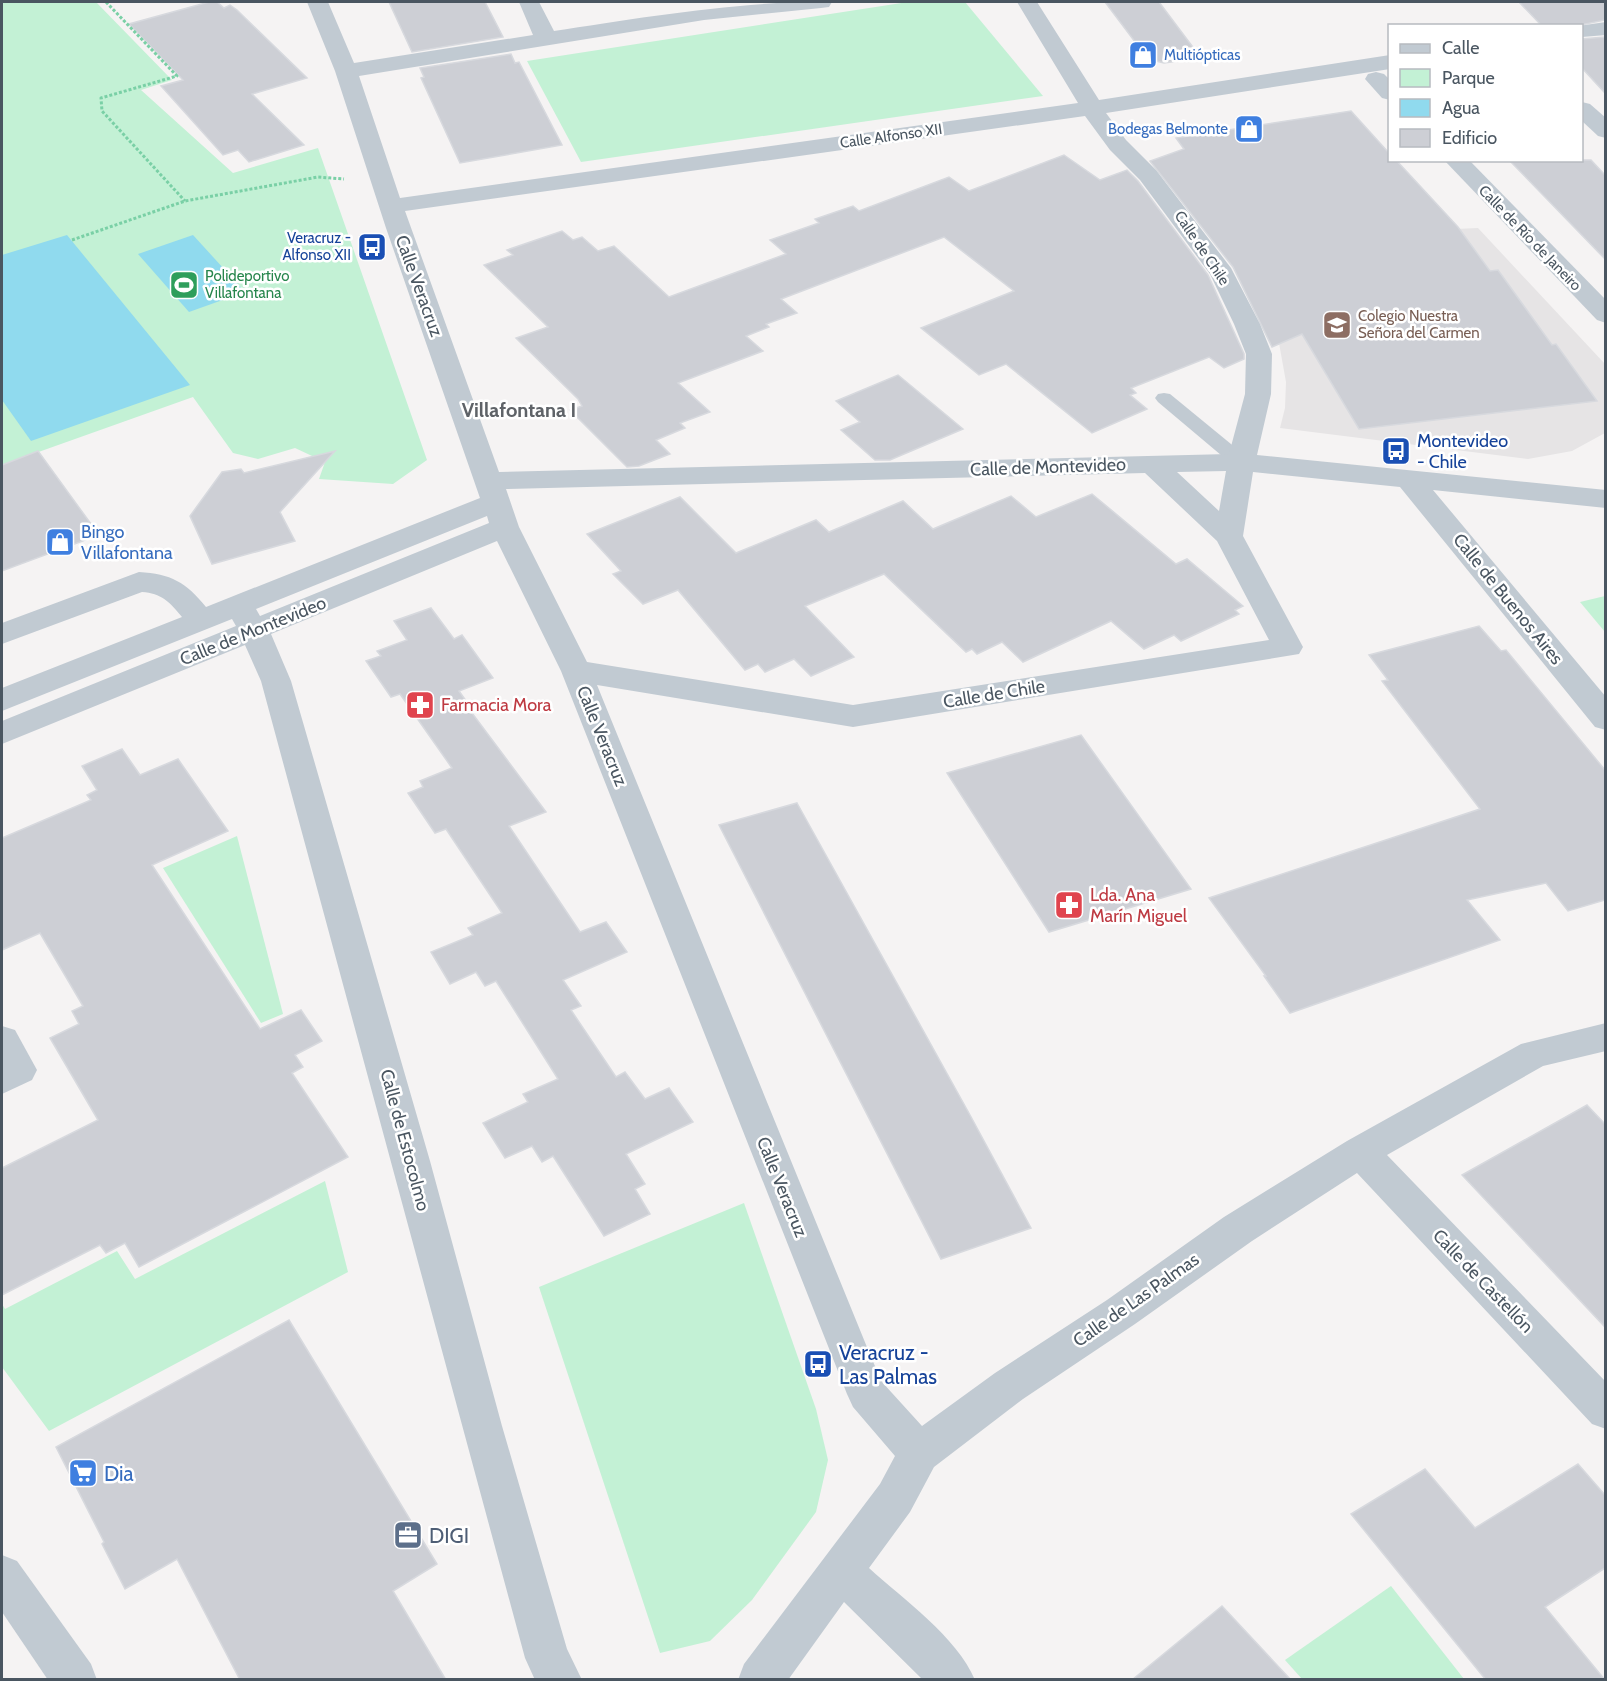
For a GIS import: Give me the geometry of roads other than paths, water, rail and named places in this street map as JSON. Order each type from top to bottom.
[{"type":"street","name":"Calle Veracruz","points":[[318,2],[346,71],[383,182],[403,220],[497,504],[576,671],[850,1357],[867,1394],[919,1453]]},
{"type":"street","points":[[529,2],[546,38]]},
{"type":"street","points":[[346,71],[546,38],[700,8],[821,2]]},
{"type":"street","name":"Calle de Chile","points":[[1027,2],[1118,145],[1149,175],[1222,273],[1259,354],[1258,394],[1241,462],[1229,536]]},
{"type":"street","points":[[1583,32],[1605,28]]},
{"type":"street","points":[[1583,46],[1605,42]]},
{"type":"street","name":"Calle Alfonso XII","points":[[403,220],[1097,115],[1386,78]]},
{"type":"street","points":[[1583,111],[1605,130]]},
{"type":"street","name":"Calle Alfonso XII","points":[[444,221],[1097,115]]},
{"type":"street","name":"Calle de Río de Janeiro","points":[[1457,162],[1605,315]]},
{"type":"street","name":"Calle de Montevideo","points":[[2,700],[237,605],[497,504],[1152,464],[1241,462],[1605,499]]},
{"type":"street","name":"Calle de Chile","points":[[576,671],[853,716],[1288,647],[1229,536],[1152,464]]},
{"type":"street","name":"Calle de Buenos Aires","points":[[1409,479],[1605,719]]},
{"type":"street","name":"Calle de Montevideo","points":[[2,733],[254,630],[497,504]]},
{"type":"street","name":"Calle de Montevideo","points":[[2,634],[139,582],[158,582],[170,587],[184,599],[201,620]]},
{"type":"street","name":"Calle de Estocolmo","points":[[237,605],[254,630],[276,681],[411,1161],[484,1437],[547,1658],[560,1680]]},
{"type":"street","name":"Calle de Las Palmas","points":[[760,1680],[896,1498],[919,1453],[1009,1386],[1121,1312],[1238,1229],[1359,1152],[1534,1054],[1605,1037]]},
{"type":"street","points":[[2,1040],[19,1070],[2,1079]]},
{"type":"street","name":"Calle de Castellón","points":[[1359,1152],[1605,1411]]},
{"type":"street","points":[[841,1571],[927,1650],[953,1680]]},
{"type":"street","points":[[2,1576],[75,1680]]},
{"type":"lane","points":[[1164,398],[1241,462]]},
{"type":"water","points":[[67,235],[190,385],[31,441],[2,400],[2,255]]},
{"type":"water","points":[[193,235],[245,292],[189,312],[138,254]]},
{"type":"place","name":"Multiópticas","points":[[1143,55]]},
{"type":"place","name":"Bodegas Belmonte","points":[[1249,129]]},
{"type":"place","name":"Veracruz - Alfonso XII","points":[[372,247]]},
{"type":"place","name":"Polideportivo Villafontana","points":[[184,285]]},
{"type":"place","name":"Colegio Nuestra Señora del Carmen","points":[[1337,325]]},
{"type":"place","name":"Montevideo - Chile","points":[[1396,451]]},
{"type":"place","name":"Bingo Villafontana","points":[[60,542]]},
{"type":"place","name":"Farmacia Mora","points":[[420,705]]},
{"type":"place","name":"Lda. Ana Marín Miguel","points":[[1069,905]]},
{"type":"place","name":"Veracruz - Las Palmas","points":[[818,1364]]},
{"type":"place","name":"Dia","points":[[83,1473]]},
{"type":"place","name":"DIGI","points":[[408,1535]]},
{"type":"district","name":"Villafontana I","points":[[519,410]]}]
